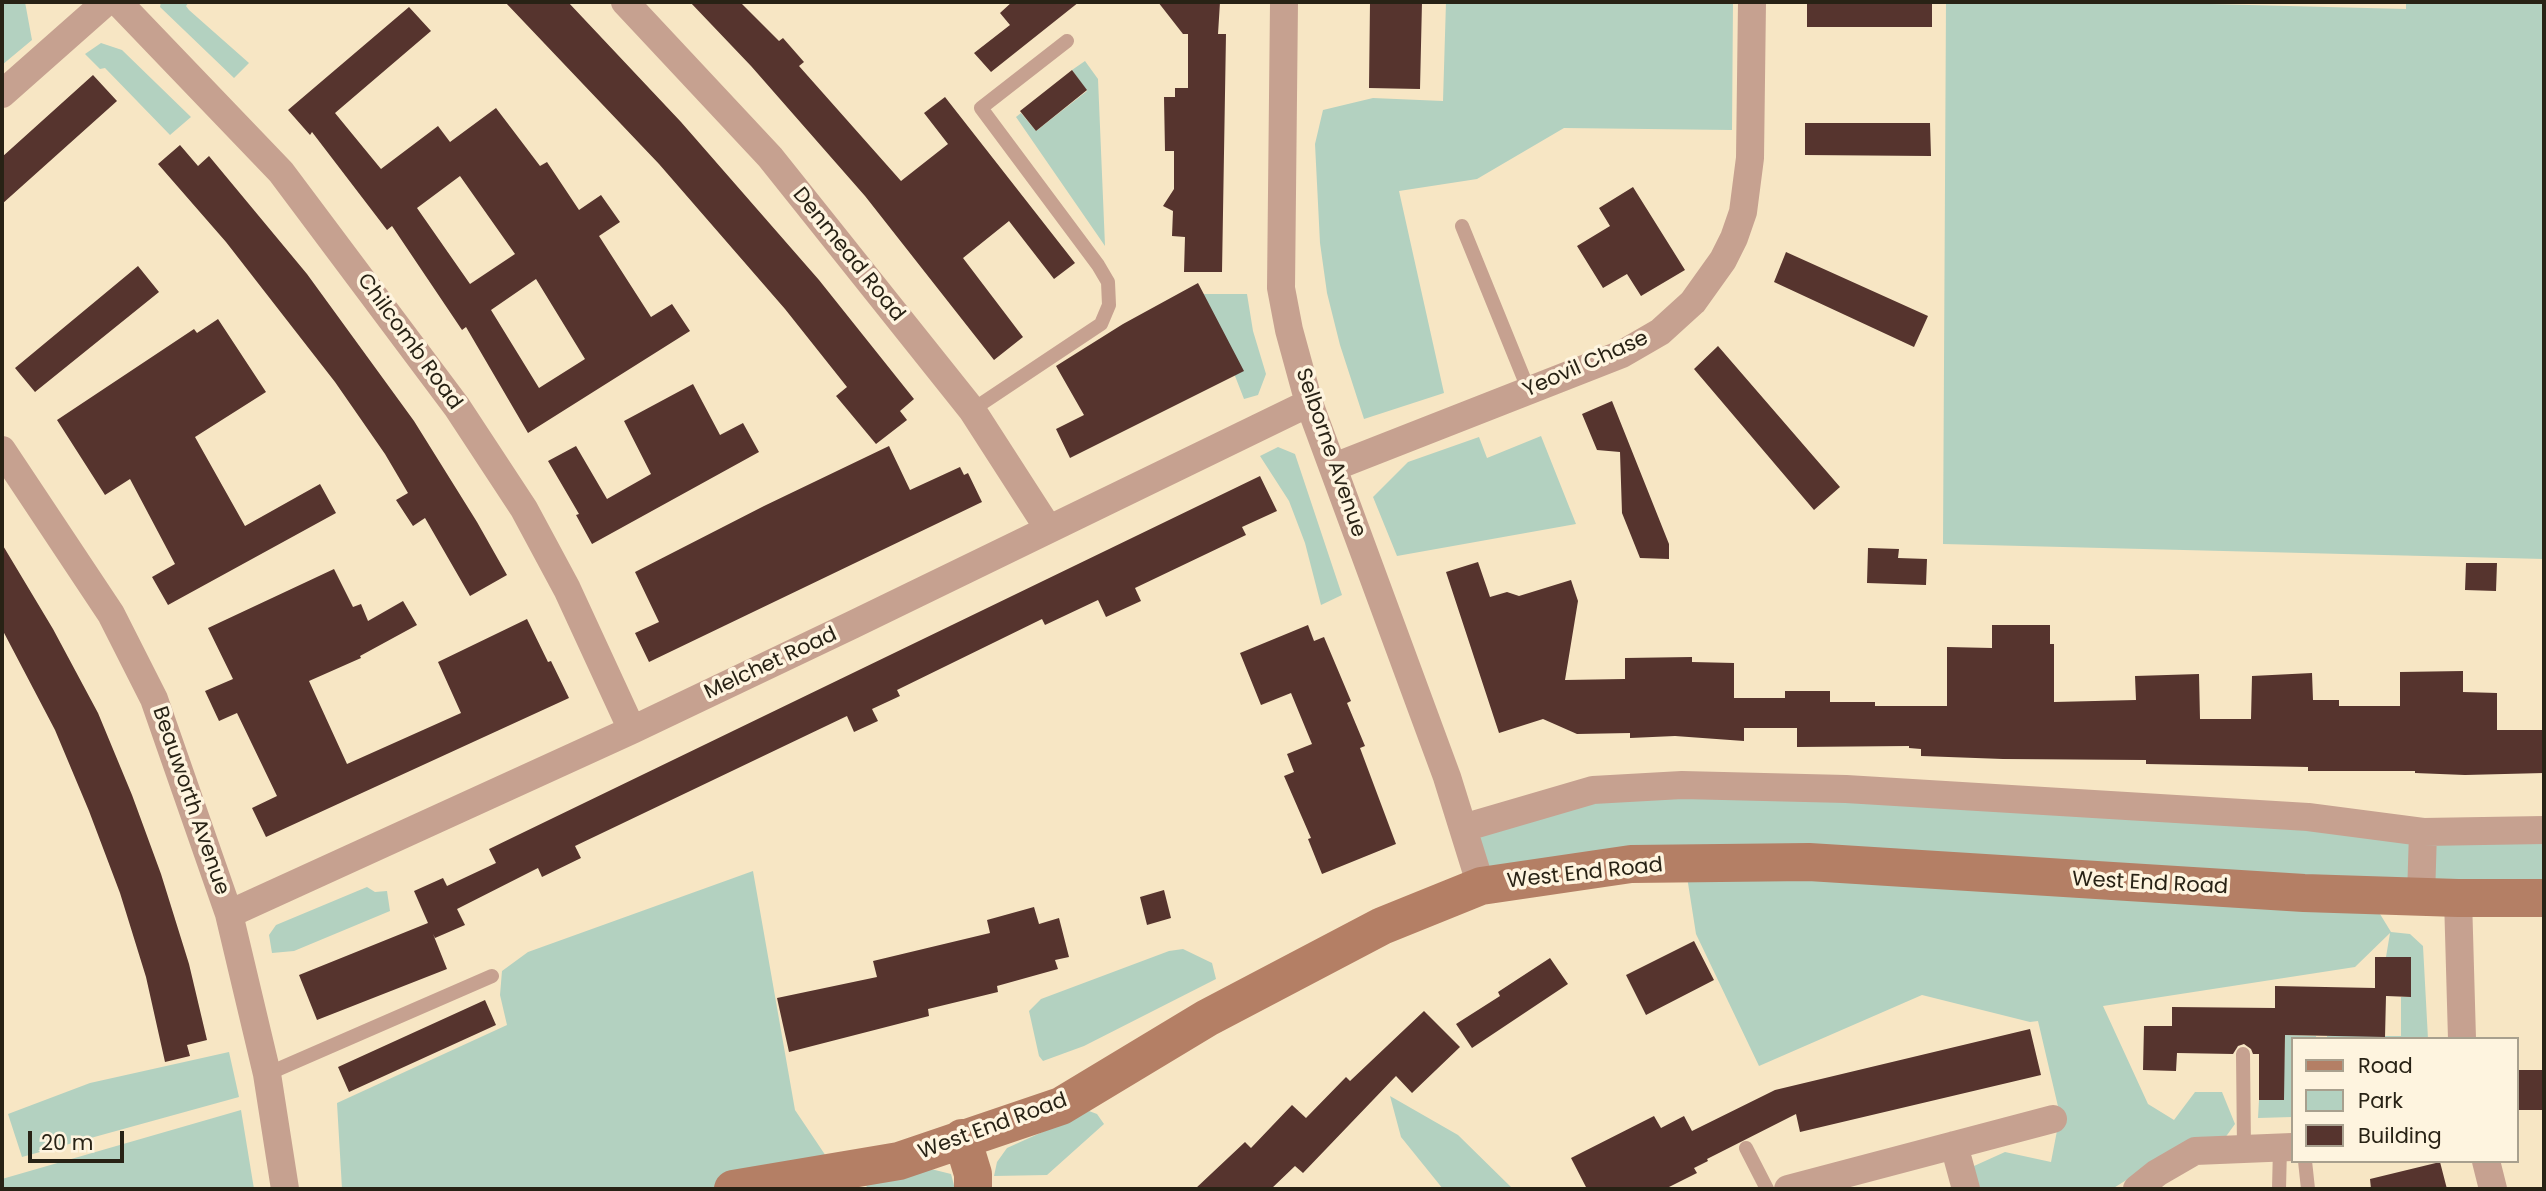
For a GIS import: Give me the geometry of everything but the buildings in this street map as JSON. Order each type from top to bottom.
[{"type":"street","points":[[2,94],[106,2]]},
{"type":"street","name":"Chilcomb Road","points":[[118,2],[281,172],[457,407],[524,509],[567,589],[632,730]]},
{"type":"street","name":"Denmead Road","points":[[625,2],[769,157],[972,410],[1048,528]]},
{"type":"street","name":"Selborne Avenue","points":[[1284,2],[1281,288],[1289,330],[1308,403],[1447,777],[1481,886]]},
{"type":"street","name":"Yeovil Chase","points":[[1334,467],[1643,343],[1678,317],[1700,294],[1723,260],[1743,212],[1749,158],[1752,2]]},
{"type":"street","name":"Melchet Road","points":[[229,914],[632,730],[1308,403]]},
{"type":"street","name":"Beauworth Avenue","points":[[2,450],[111,614],[154,699],[229,914],[267,1073],[285,1189]]},
{"type":"street","points":[[1463,828],[1593,789],[1682,785],[1846,789],[2135,805],[2308,817],[2423,832],[2544,830]]},
{"type":"street","points":[[2421,897],[2423,832]]},
{"type":"street","name":"West End Road","points":[[733,1189],[899,1161],[1061,1106],[1207,1018],[1382,926],[1481,886],[1631,864],[1809,863],[2291,892],[2544,898]]},
{"type":"street","points":[[2458,898],[2462,1037]]},
{"type":"street","points":[[1788,1189],[2053,1119]]},
{"type":"street","points":[[962,1138],[973,1174],[973,1189]]},
{"type":"street","points":[[1954,1145],[1966,1189]]},
{"type":"street","points":[[2137,1189],[2157,1172],[2195,1151],[2286,1147]]},
{"type":"street","points":[[2486,1163],[2493,1189]]},
{"type":"lane","points":[[972,410],[1101,324],[1109,304],[1108,282],[1098,265],[981,108],[1067,41]]},
{"type":"lane","points":[[1462,226],[1529,391]]},
{"type":"lane","points":[[267,1073],[492,976]]},
{"type":"lane","points":[[2244,1054],[2244,1149]]},
{"type":"lane","points":[[2279,1189],[2286,1147]]},
{"type":"lane","points":[[1746,1148],[1767,1189]]},
{"type":"lane","points":[[2305,1163],[2308,1189]]},
{"type":"green space","points":[[2,2],[25,2],[32,40],[2,65]]},
{"type":"green space","points":[[161,2],[189,2],[186,6],[189,10],[249,63],[234,78],[160,7]]},
{"type":"green space","points":[[1446,2],[1733,2],[1732,130],[1564,128],[1477,179],[1399,191],[1444,393],[1364,419],[1340,345],[1327,293],[1320,243],[1315,144],[1323,110],[1373,98],[1443,101]]},
{"type":"green space","points":[[1946,2],[2131,2],[2406,9],[2406,2],[2544,2],[2544,559],[1943,544]]},
{"type":"green space","points":[[101,43],[122,50],[191,117],[170,135],[105,68],[100,69],[85,54]]},
{"type":"green space","points":[[1085,61],[1098,79],[1105,246],[1016,117],[1021,113],[1036,131],[1087,91],[1072,70]]},
{"type":"green space","points":[[1203,294],[1247,294],[1253,331],[1266,374],[1258,395],[1244,399]]},
{"type":"green space","points":[[1541,436],[1576,524],[1397,556],[1373,497],[1408,462],[1479,437],[1487,458]]},
{"type":"green space","points":[[1278,447],[1295,454],[1342,595],[1321,605],[1305,543],[1289,501],[1260,456]]},
{"type":"green space","points":[[1593,790],[2544,830],[2544,898],[2369,896],[2391,932],[2410,934],[2423,946],[2428,1037],[2327,1037],[2401,1036],[2401,997],[2411,997],[2386,957],[2390,933],[2355,967],[2103,1006],[2148,1104],[2174,1120],[2195,1092],[2222,1092],[2235,1124],[2222,1142],[2175,1150],[2112,1189],[1976,1189],[1974,1166],[2005,1152],[2051,1162],[2060,1115],[2038,1021],[2030,1022],[1922,995],[1759,1066],[1696,934],[1685,864],[1481,886],[1463,828]]},
{"type":"green space","points":[[753,871],[795,1110],[836,1171],[715,1189],[342,1189],[337,1103],[507,1025],[500,995],[502,971],[528,952]]},
{"type":"green space","points":[[367,887],[375,892],[387,891],[390,911],[294,951],[272,953],[269,935],[276,925]]},
{"type":"green space","points":[[1183,949],[1212,963],[1216,979],[1084,1046],[1043,1061],[1039,1056],[1029,1011],[1041,999],[1169,951]]},
{"type":"green space","points":[[2285,1035],[2316,1036],[2290,1037],[2290,1117],[2258,1118],[2259,1100],[2283,1100]]},
{"type":"green space","points":[[229,1052],[239,1097],[22,1157],[8,1114],[90,1083]]},
{"type":"green space","points":[[1390,1096],[1458,1135],[1513,1189],[1443,1189],[1401,1137]]},
{"type":"green space","points":[[241,1110],[254,1189],[2,1189],[2,1179]]},
{"type":"green space","points":[[1089,1111],[1097,1114],[1104,1124],[1047,1175],[994,1176],[997,1162],[1007,1148]]},
{"type":"green space","points":[[899,1161],[951,1174],[955,1189],[869,1189],[850,1169]]}]
